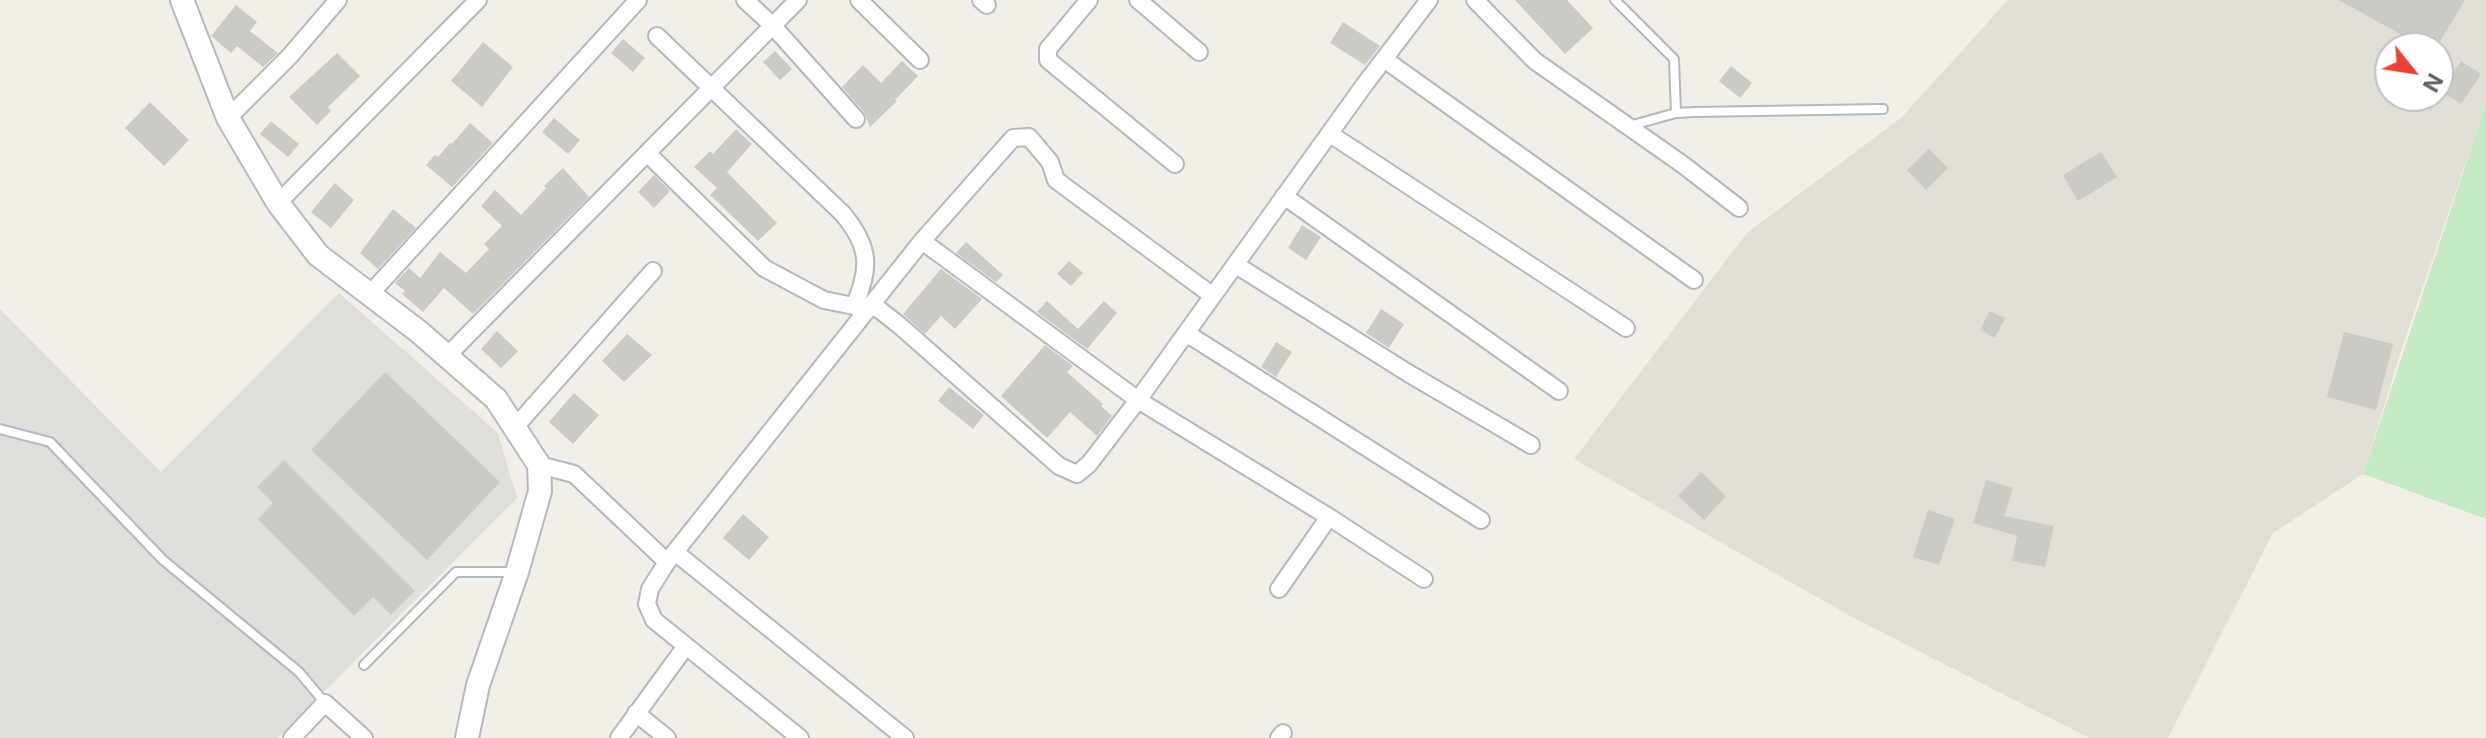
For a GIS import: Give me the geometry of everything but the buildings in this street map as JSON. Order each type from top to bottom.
[{"type":"main road","points":[[182,0],[228,118],[278,203],[318,255],[447,356],[496,399],[539,465],[540,491],[517,572],[478,685],[467,738]]},
{"type":"street","points":[[228,118],[289,57],[338,0]]},
{"type":"street","points":[[278,203],[478,0]]},
{"type":"street","points":[[370,294],[638,0]]},
{"type":"street","points":[[745,0],[772,25],[856,119]]},
{"type":"street","points":[[447,356],[798,0]]},
{"type":"street","points":[[859,0],[920,60]]},
{"type":"street","points":[[1089,0],[1048,49],[1048,60],[1175,164]]},
{"type":"street","points":[[1138,0],[1199,52]]},
{"type":"street","points":[[648,154],[764,268],[824,300],[863,308],[1070,473],[1077,474],[1089,464],[1138,400],[1429,0]]},
{"type":"street","points":[[1475,0],[1535,61],[1739,208]]},
{"type":"street","points":[[657,36],[856,229],[867,265],[863,308]]},
{"type":"street","points":[[1384,59],[1694,280]]},
{"type":"street","points":[[1330,134],[1626,328]]},
{"type":"street","points":[[800,738],[654,620],[647,604],[650,589],[671,557],[863,308],[1013,138],[1029,137],[1050,162],[1056,180],[1213,296]]},
{"type":"street","points":[[1284,196],[1559,391]]},
{"type":"street","points":[[922,241],[1138,400],[1424,579]]},
{"type":"street","points":[[1236,265],[1408,373],[1531,445]]},
{"type":"street","points":[[516,426],[653,271]]},
{"type":"street","points":[[1186,333],[1481,520]]},
{"type":"street","points":[[539,465],[574,474],[671,557],[905,738]]},
{"type":"street","points":[[1279,589],[1329,517]]},
{"type":"street","points":[[619,738],[686,646]]},
{"type":"street","points":[[292,738],[325,703],[364,738]]},
{"type":"street","points":[[636,713],[667,738]]},
{"type":"lane","points":[[1615,0],[1674,59],[1676,113]]},
{"type":"lane","points":[[1628,126],[1676,113],[1883,109]]},
{"type":"lane","points":[[0,429],[50,442],[163,560],[299,672],[325,703]]},
{"type":"lane","points":[[364,665],[456,572],[517,572]]},
{"type":"shaded area","points":[[2008,0],[2486,0],[2486,103],[2402,348],[2363,474],[2273,533],[2168,738],[2089,738],[1852,617],[1574,459],[1747,233],[1901,118]]},
{"type":"shaded area","points":[[339,293],[498,433],[517,498],[278,738],[0,738],[0,309],[161,472]]},
{"type":"green space","points":[[2486,103],[2486,519],[2363,474]]}]
